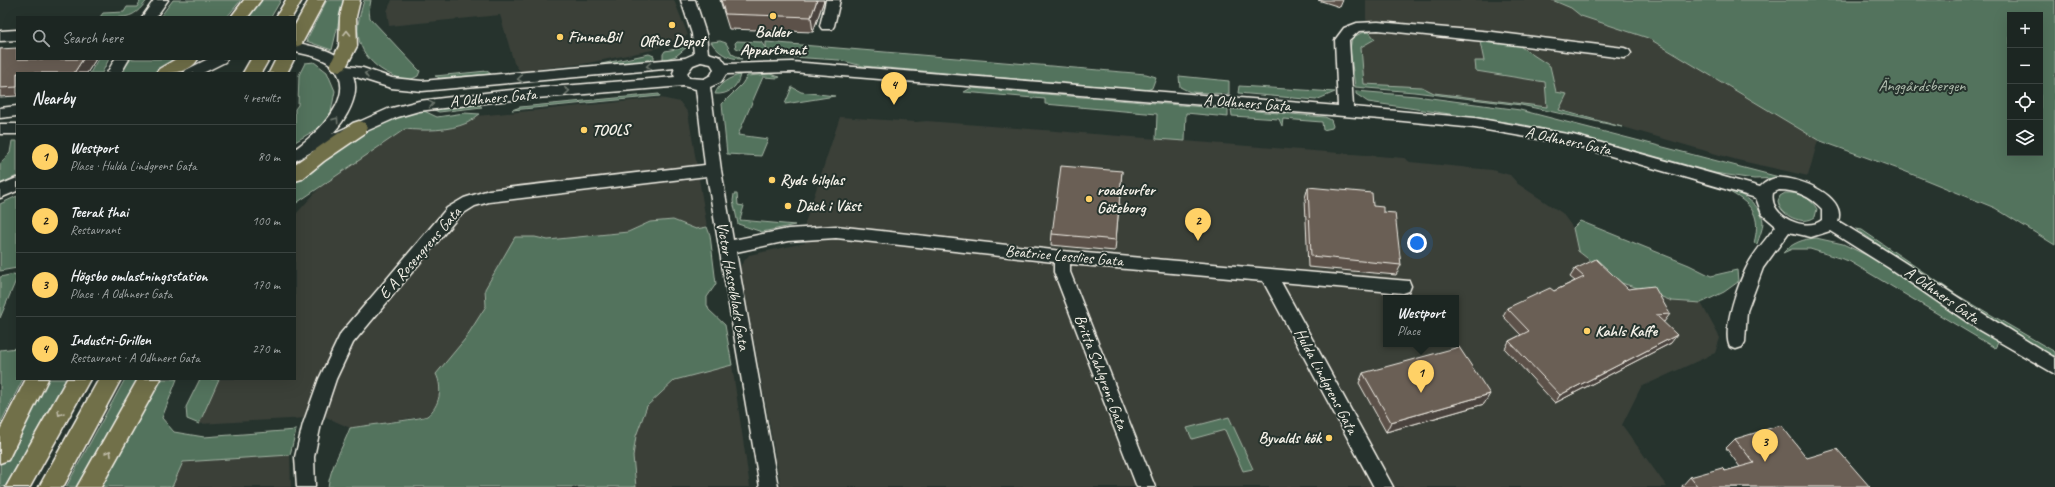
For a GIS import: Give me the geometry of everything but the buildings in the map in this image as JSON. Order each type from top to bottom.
[{"type":"main road","points":[[241,16],[253,0]]},
{"type":"main road","points":[[285,16],[294,0]]},
{"type":"main road","points":[[298,45],[317,0]]},
{"type":"main road","points":[[341,67],[348,46],[348,17],[352,0]]},
{"type":"main road","points":[[167,72],[187,60]]},
{"type":"main road","points":[[191,72],[199,60]]},
{"type":"main road","points":[[253,72],[259,60]]},
{"type":"main road","points":[[278,72],[284,60]]},
{"type":"main road","points":[[296,173],[317,156],[359,128]]},
{"type":"main road","points":[[0,453],[36,380]]},
{"type":"main road","points":[[18,487],[78,380]]},
{"type":"main road","points":[[51,487],[109,380]]},
{"type":"main road","points":[[89,487],[149,380]]},
{"type":"street","points":[[150,16],[160,0]]},
{"type":"street","points":[[684,80],[681,77],[681,69],[694,60],[699,34],[688,0]]},
{"type":"street","points":[[827,26],[833,0]]},
{"type":"street","points":[[1346,111],[1342,40],[1345,33],[1351,28],[1361,26],[1378,26],[1493,37],[1624,53]]},
{"type":"street","points":[[0,36],[16,35]]},
{"type":"street","points":[[298,45],[324,54],[341,67],[348,86],[344,108],[328,131],[300,155]]},
{"type":"street","points":[[115,72],[121,60]]},
{"type":"street","points":[[192,72],[218,60]]},
{"type":"street","name":"A Odhners Gata","points":[[341,67],[363,72],[391,83],[422,86],[504,80],[694,60],[715,60],[721,69],[792,67],[1346,111],[1475,123],[1573,140],[1737,185],[1763,194]]},
{"type":"street","points":[[703,84],[716,78],[721,69]]},
{"type":"street","name":"A Odhners Gata","points":[[300,155],[393,113],[438,103],[684,80],[692,84],[703,84]]},
{"type":"street","name":"Victor Hasselblads Gata","points":[[703,84],[713,170],[769,487]]},
{"type":"street","points":[[0,113],[16,111]]},
{"type":"street","points":[[0,129],[16,129]]},
{"type":"street","name":"E A Rosengrens Gata","points":[[306,487],[305,455],[313,420],[338,355],[347,338],[453,212],[463,204],[474,199],[489,196],[713,170]]},
{"type":"street","points":[[0,192],[16,184]]},
{"type":"street","points":[[1776,184],[1792,184],[1804,188],[1816,195],[1827,206],[1830,212],[1829,223],[1821,229],[1808,231],[1786,225],[1767,210],[1764,205],[1763,194],[1766,190],[1776,184]]},
{"type":"street","name":"A Odhners Gata","points":[[1829,223],[1896,263],[1985,325],[2055,367]]},
{"type":"street","points":[[1736,342],[1739,311],[1756,265],[1786,225]]},
{"type":"street","name":"Beatrice Lesslies Gata","points":[[727,248],[788,235],[836,232],[1062,257],[1403,286]]},
{"type":"street","name":"Britta Sahlgrens Gata","points":[[1062,257],[1062,272],[1146,487]]},
{"type":"street","name":"Hulda Lindgrens Gata","points":[[1268,274],[1384,487]]},
{"type":"shaded area","points":[[392,0],[674,0],[688,35],[652,50],[583,64],[520,71],[514,63],[500,15],[389,26],[387,11]]},
{"type":"shaded area","points":[[1366,0],[1552,0],[1571,8],[1581,16],[1648,38],[1818,140],[1808,176],[1737,160],[1582,115],[1541,107],[1415,91],[1354,87],[1352,46],[1369,32],[1366,19]]},
{"type":"shaded area","points":[[661,98],[680,102],[688,113],[707,227],[696,229],[673,220],[650,222],[629,232],[548,240],[535,237],[485,289],[486,306],[465,339],[441,383],[438,404],[426,416],[350,428],[326,417],[199,424],[219,380],[296,380],[296,214],[324,183],[405,129],[420,130],[468,123],[477,116]]},
{"type":"shaded area","points":[[840,117],[916,122],[927,121],[1404,158],[1410,162],[1492,170],[1510,175],[1518,184],[1562,213],[1573,228],[1578,251],[1641,289],[1672,301],[1701,303],[1720,338],[1715,353],[1641,387],[1622,425],[1667,487],[781,487],[740,266],[749,255],[805,243],[805,223]]},
{"type":"shaded area","points":[[732,365],[750,487],[636,487],[633,456],[636,436],[647,406],[675,380]]},
{"type":"shaded area","points":[[290,455],[291,487],[172,487],[183,462]]},
{"type":"green space","points":[[141,0],[147,0],[137,12],[132,15],[101,16],[103,13],[124,12],[127,7],[137,7]]},
{"type":"green space","points":[[173,0],[241,0],[228,16],[161,16]]},
{"type":"green space","points":[[261,0],[281,0],[272,16],[248,16]]},
{"type":"green space","points":[[327,0],[344,0],[332,50],[306,41]]},
{"type":"green space","points":[[364,0],[371,0],[369,11],[370,18],[420,71],[418,76],[410,80],[390,74],[373,63],[366,55],[358,36],[358,22]]},
{"type":"green space","name":"Änggårdsbergen","points":[[1552,0],[2055,0],[2055,245],[1995,208],[1904,171],[1818,140],[1648,38],[1581,16],[1571,8]]},
{"type":"green space","points":[[1369,32],[1375,39],[1361,47],[1364,84],[1422,87],[1434,93],[1547,107],[1545,82],[1476,71],[1475,61],[1484,61],[1480,42],[1518,45],[1550,66],[1556,92],[1567,94],[1559,110],[1622,127],[1521,105],[1414,92],[1355,87],[1350,49],[1352,38],[1361,33]]},
{"type":"green space","points":[[720,41],[726,43],[732,54],[742,59],[724,55],[711,42]]},
{"type":"green space","points":[[737,41],[761,42],[769,53],[769,56],[751,56],[747,52],[736,48],[735,43]]},
{"type":"green space","points":[[766,42],[1146,74],[1156,77],[1152,88],[1147,90],[863,66],[839,60],[775,56],[766,47]]},
{"type":"green space","points":[[687,47],[676,56],[663,60],[663,54],[665,51]]},
{"type":"green space","points":[[649,54],[654,56],[654,61],[639,63],[637,61],[635,63],[587,67]]},
{"type":"green space","points":[[97,60],[108,60],[102,72],[91,72]]},
{"type":"green space","points":[[130,60],[179,60],[155,72],[122,72]]},
{"type":"green space","points":[[314,62],[327,72],[335,91],[331,112],[320,127],[296,141],[296,108],[298,105],[299,75],[305,63]]},
{"type":"green space","points":[[487,71],[491,74],[440,78],[435,76]]},
{"type":"green space","points":[[770,74],[780,77],[763,77],[738,135],[768,139],[761,156],[727,154],[722,104],[742,84],[747,76]]},
{"type":"green space","points":[[740,75],[737,84],[731,90],[720,94],[715,94],[719,87],[725,82],[732,77]]},
{"type":"green space","points":[[1179,76],[1229,81],[1229,94],[1190,92],[1180,87]]},
{"type":"green space","points":[[1239,86],[1335,92],[1316,100],[1238,93]]},
{"type":"green space","points":[[792,87],[801,92],[835,96],[785,104]]},
{"type":"green space","points":[[971,88],[1228,109],[1228,117],[1186,113],[1185,141],[1156,139],[1157,114],[1045,104],[1045,99],[964,92]]},
{"type":"green space","points":[[1356,91],[1416,96],[1520,110],[1783,178],[1754,179],[1715,173],[1618,146],[1525,125],[1368,102],[1356,94]]},
{"type":"green space","points":[[659,94],[660,96],[512,110],[520,107]]},
{"type":"green space","points":[[475,102],[482,107],[439,112],[434,110],[434,108]]},
{"type":"green space","points":[[1231,109],[1325,117],[1331,120],[1333,126],[1332,128],[1323,130],[1322,122],[1283,119],[1282,126],[1279,119],[1232,116]]},
{"type":"green space","points":[[422,110],[437,117],[464,113],[480,114],[469,122],[452,128],[428,130],[405,129],[296,203],[296,179],[340,147],[355,138],[386,122]]},
{"type":"green space","points":[[12,141],[16,141],[16,176],[0,184],[0,164],[10,153]]},
{"type":"green space","points":[[1721,187],[1734,191],[1748,199],[1762,215],[1762,230],[1757,244],[1754,243],[1757,228],[1755,215],[1752,210],[1742,200]]},
{"type":"green space","points":[[1785,193],[1804,196],[1808,199],[1817,209],[1815,217],[1810,220],[1799,220],[1787,215],[1783,211],[1778,201],[1780,196]]},
{"type":"green space","points":[[734,194],[737,194],[738,205],[744,206],[740,220],[795,225],[762,232],[738,224],[733,201]]},
{"type":"green space","points":[[16,196],[16,268],[0,271],[0,204]]},
{"type":"green space","points":[[673,220],[696,229],[707,227],[710,235],[716,284],[707,297],[707,305],[709,310],[725,325],[732,365],[675,380],[647,406],[636,436],[633,456],[636,487],[328,487],[331,472],[350,428],[403,421],[427,416],[435,407],[440,391],[436,374],[465,339],[486,306],[485,289],[515,237],[535,237],[548,240],[628,232],[650,222]]},
{"type":"green space","points":[[1580,221],[1689,265],[1711,276],[1737,270],[1738,282],[1724,292],[1701,303],[1672,301],[1618,282],[1578,251],[1573,228]]},
{"type":"green space","points":[[1856,229],[1862,230],[1957,295],[2055,352],[2055,356],[2047,354],[1959,300]]},
{"type":"green space","points":[[1816,238],[1843,244],[1881,262],[1999,341],[1995,348],[1849,261],[1810,249],[1792,249],[1783,253],[1798,242]]},
{"type":"green space","points":[[14,274],[16,275],[16,280],[0,318],[0,277]]},
{"type":"green space","points":[[16,348],[16,380],[22,380],[0,424],[0,350]]},
{"type":"green space","points":[[44,380],[65,380],[5,487],[0,487],[0,464]]},
{"type":"green space","points":[[124,380],[140,380],[81,487],[66,487]]},
{"type":"green space","points":[[160,380],[177,380],[162,418],[174,432],[204,437],[296,430],[290,455],[183,462],[172,487],[101,487]]},
{"type":"green space","points":[[200,380],[219,380],[199,424],[187,419],[186,407]]},
{"type":"green space","points":[[1229,417],[1253,469],[1243,471],[1225,430],[1192,439],[1187,428]]},
{"type":"place","name":"Balder Appartment","points":[[773,16]]},
{"type":"place","name":"Office Depot","points":[[672,25]]},
{"type":"place","name":"FinnenBil","points":[[560,37]]},
{"type":"place","name":"Industri-Grillen","points":[[894,105]]},
{"type":"place","name":"TOOLS","points":[[584,130]]},
{"type":"place","name":"Ryds bilglas","points":[[772,180]]},
{"type":"place","name":"roadsurfer Göteborg","points":[[1089,199]]},
{"type":"place","name":"Däck i Väst","points":[[788,206]]},
{"type":"place","name":"Teerak thai","points":[[1198,241]]},
{"type":"place","name":"Kahls Kaffe","points":[[1587,331]]},
{"type":"place","name":"Westport","points":[[1421,393]]},
{"type":"place","name":"Byvalds kök","points":[[1329,438]]},
{"type":"place","name":"Högsbo omlastningsstation","points":[[1765,462]]}]
